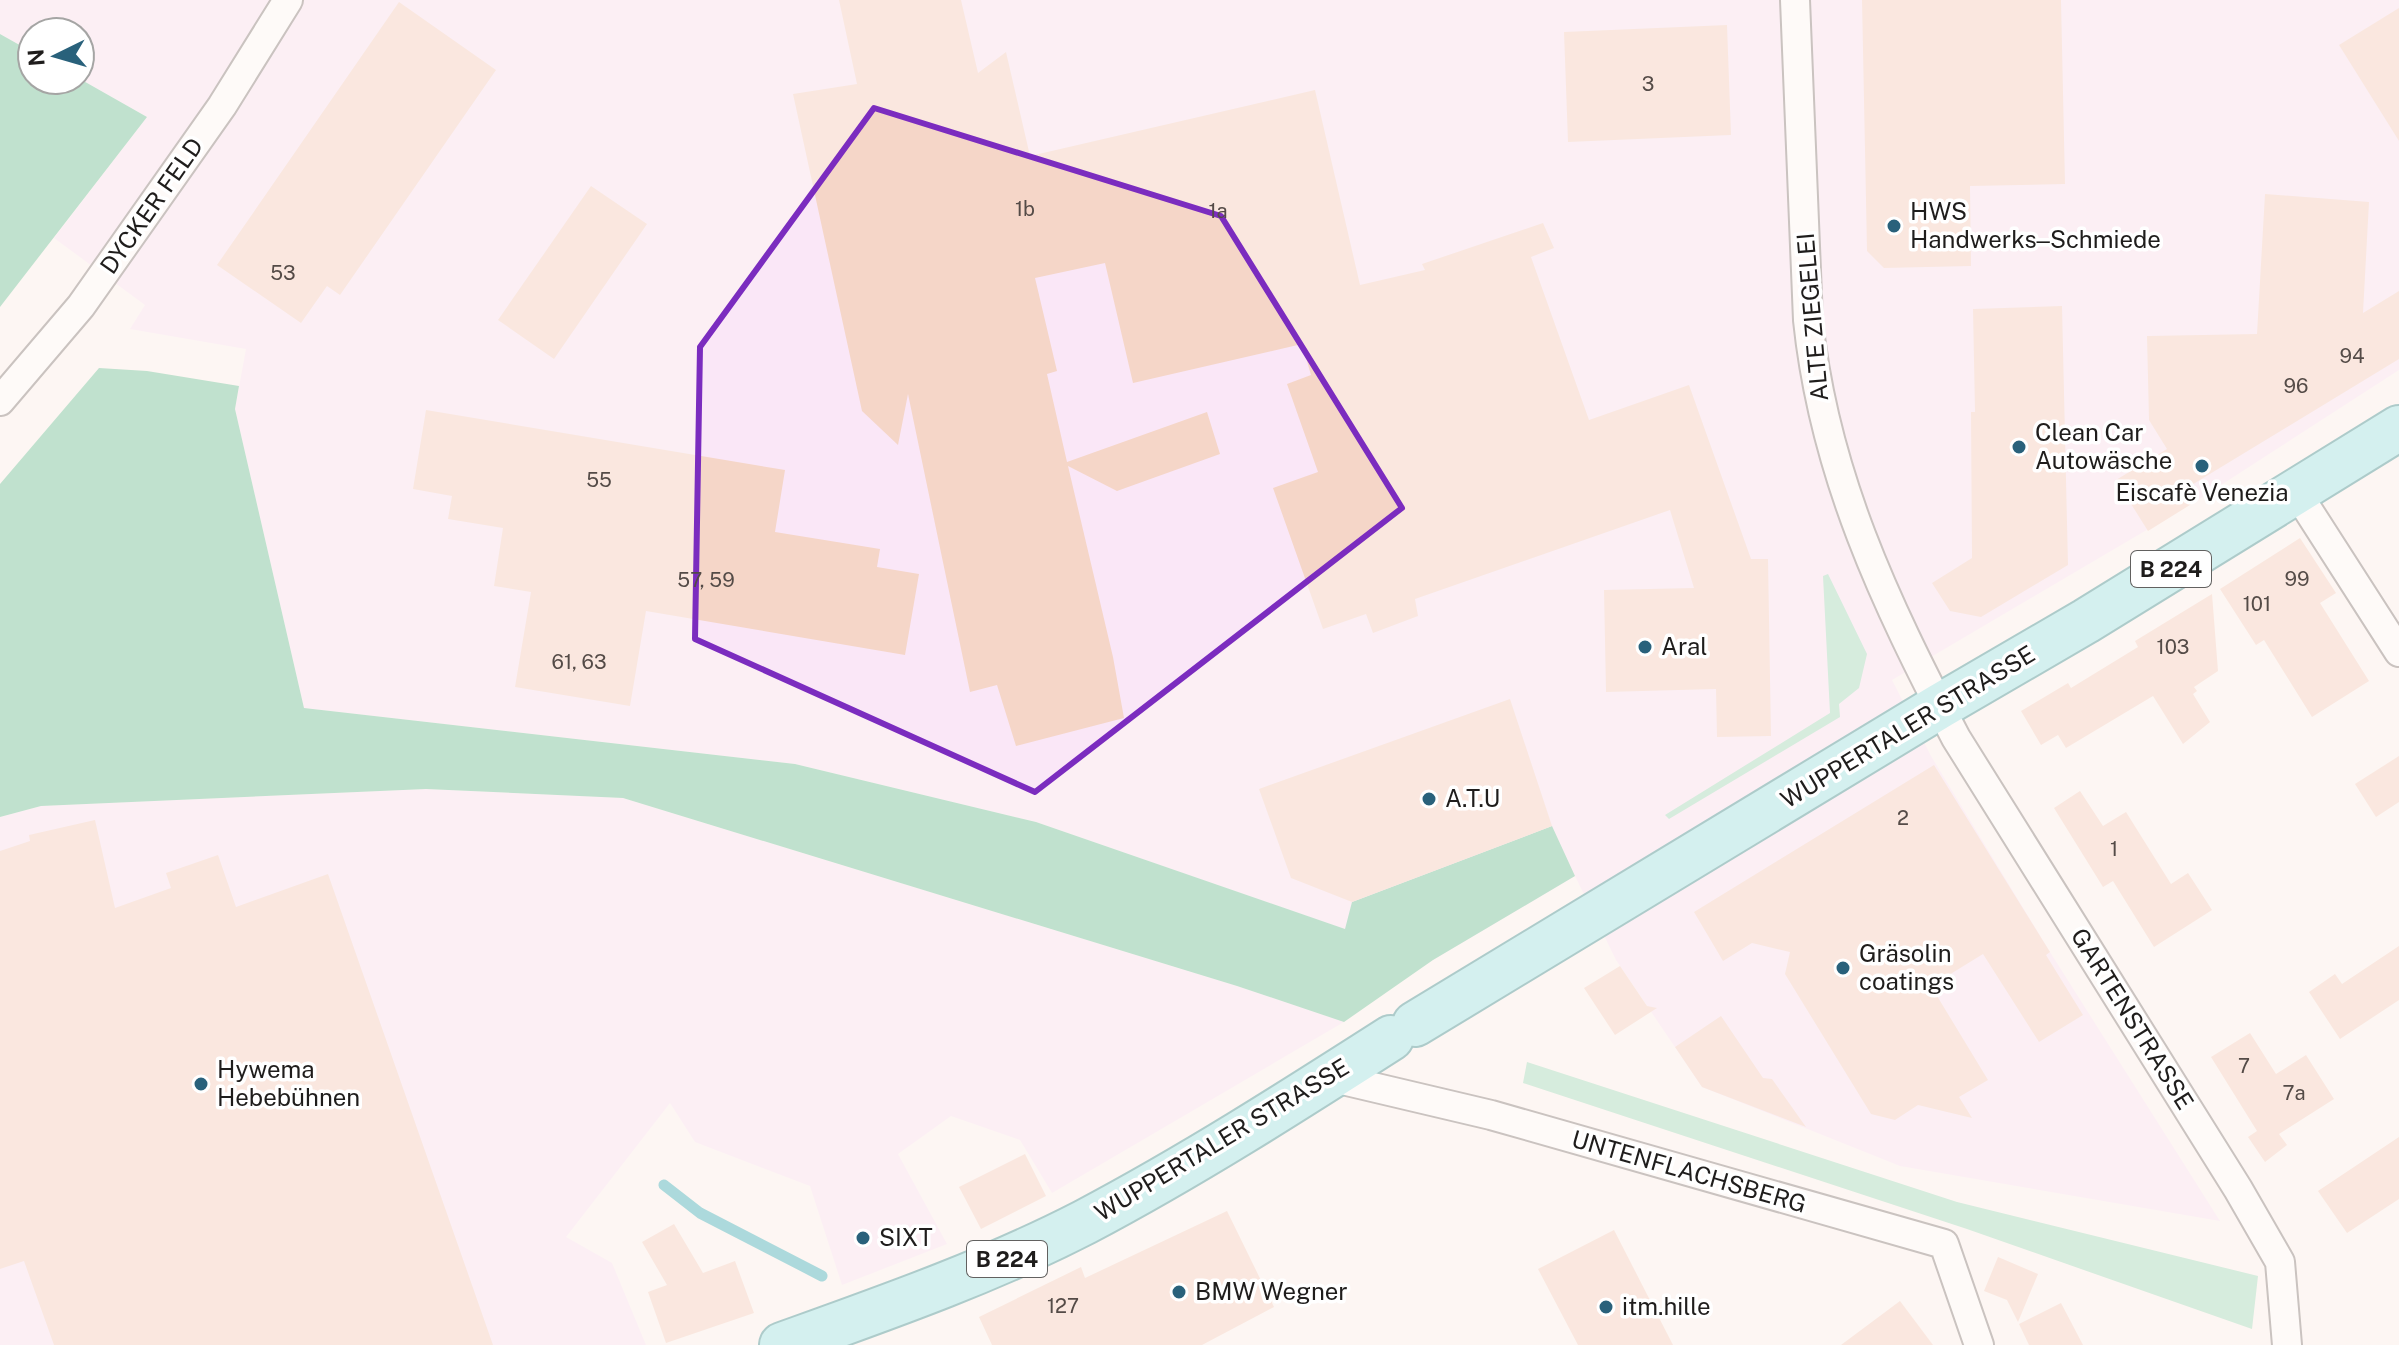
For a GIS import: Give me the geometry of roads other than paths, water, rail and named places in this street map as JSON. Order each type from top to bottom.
[{"type":"main road","name":"WUPPERTALER STRASSE","points":[[782,1345],[981,1270],[1083,1222],[1219,1147],[1403,1031],[2086,621],[2399,428]]},
{"type":"street","name":"DYCKER FELD","points":[[0,401],[81,306],[222,106],[288,0]]},
{"type":"street","name":"ALTE ZIEGELEI","points":[[1795,0],[1808,320],[1822,414],[1861,541],[1940,706]]},
{"type":"street","points":[[2297,493],[2399,652]]},
{"type":"street","name":"GARTENSTRASSE","points":[[1940,706],[1956,738],[2255,1216],[2280,1262],[2287,1345]]},
{"type":"street","name":"UNTENFLACHSBERG","points":[[1330,1077],[1491,1115],[1944,1244],[1979,1345]]},
{"type":"waterway","points":[[664,1185],[700,1213],[822,1276]]},
{"type":"place","name":"HWS Handwerks‒Schmiede","points":[[1894,226]]},
{"type":"place","name":"Clean Car Autowäsche","points":[[2019,447]]},
{"type":"place","name":"Eiscafè Venezia","points":[[2202,466]]},
{"type":"place","name":"Aral","points":[[1645,647]]},
{"type":"place","name":"A.T.U","points":[[1429,799]]},
{"type":"place","name":"Gräsolin coatings","points":[[1843,968]]},
{"type":"place","name":"Hywema Hebebühnen","points":[[201,1084]]},
{"type":"place","name":"SIXT","points":[[863,1238]]},
{"type":"place","name":"BMW Wegner","points":[[1179,1292]]},
{"type":"place","name":"itm.hille","points":[[1606,1307]]}]
